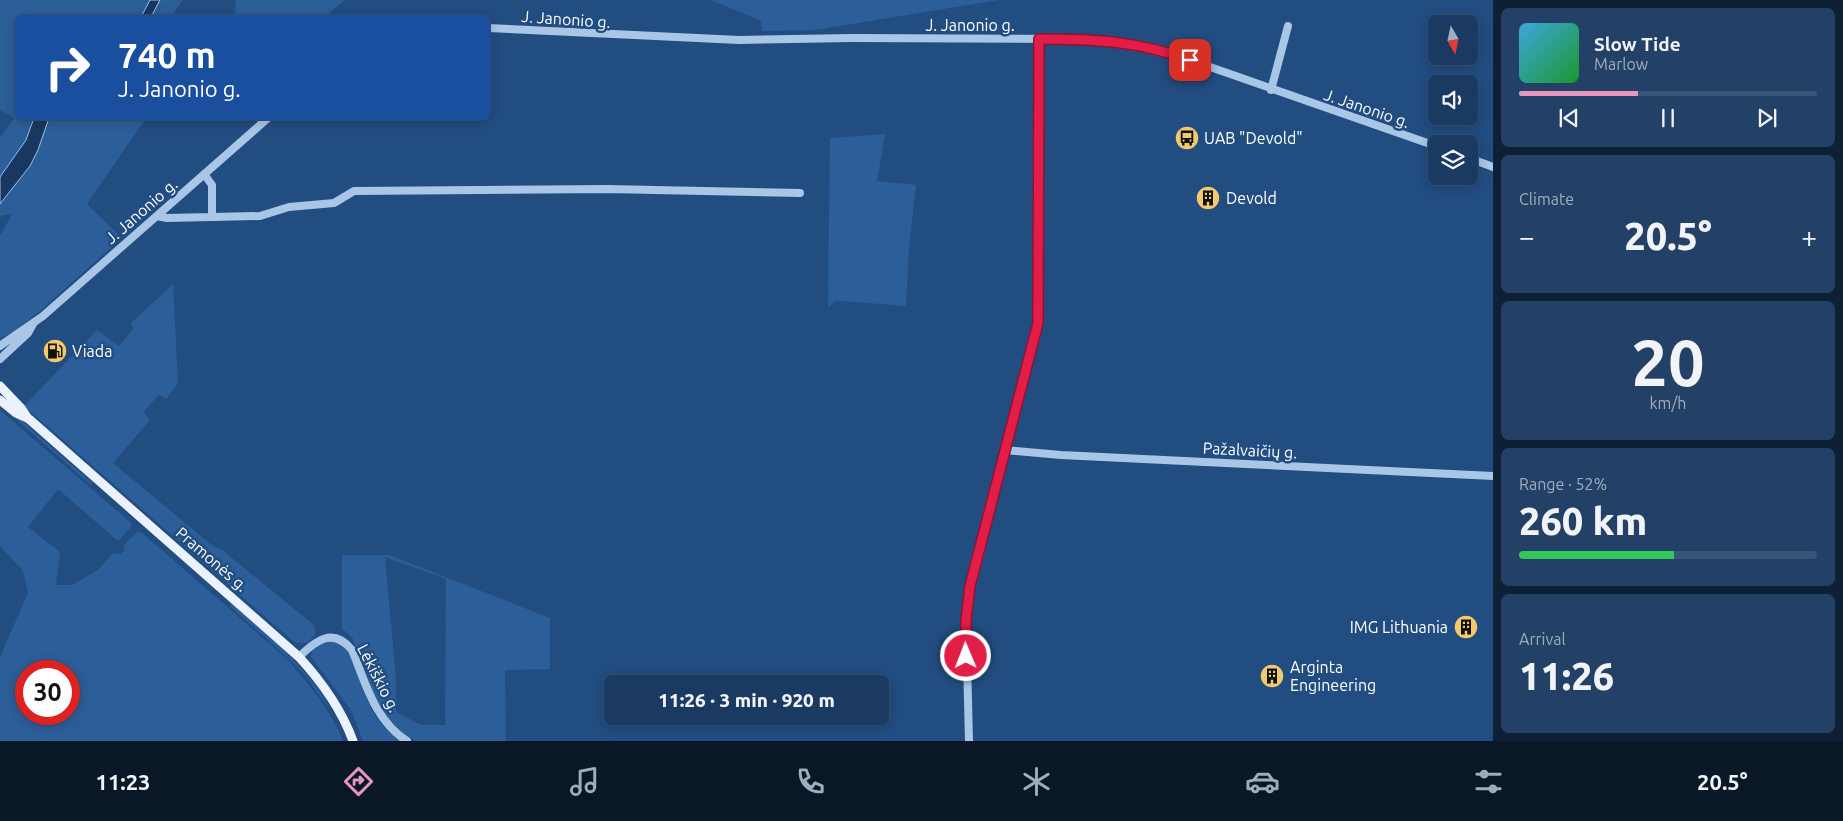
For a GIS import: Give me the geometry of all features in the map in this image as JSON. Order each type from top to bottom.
[{"type":"main road","name":"Pramonės g.","points":[[0,386],[29,419],[299,657],[332,698],[353,741]]},
{"type":"main road","name":"Pramonės g.","points":[[0,400],[16,413],[29,419]]},
{"type":"street","points":[[1271,90],[1288,26]]},
{"type":"street","name":"J. Janonio g.","points":[[490,28],[739,40],[852,38],[1090,39],[1141,45],[1173,54],[1271,90],[1428,143]]},
{"type":"street","points":[[969,741],[966,638],[967,602],[1005,450],[1036,337],[1039,317],[1039,39]]},
{"type":"street","name":"J. Janonio g.","points":[[0,346],[33,324],[266,120]]},
{"type":"street","points":[[1478,161],[1493,167]]},
{"type":"street","points":[[204,174],[212,185],[212,216]]},
{"type":"street","points":[[157,216],[167,218],[260,216],[289,206],[334,202],[354,191],[608,189],[800,193]]},
{"type":"street","name":"J. Janonio g.","points":[[0,359],[28,333],[33,324]]},
{"type":"street","name":"Pažalvaičių g.","points":[[1005,450],[1046,454],[1493,476]]},
{"type":"street","name":"Lėkiškio g.","points":[[299,657],[317,640],[336,638],[346,643],[352,650],[378,712],[392,730],[407,741]]},
{"type":"shaded area","points":[[0,0],[150,0],[142,15],[15,15],[15,120],[33,120],[26,140],[0,177],[0,138],[14,118],[0,110]]},
{"type":"shaded area","points":[[150,0],[160,0],[152,15],[142,15]]},
{"type":"shaded area","points":[[160,0],[183,0],[172,15],[152,15]]},
{"type":"shaded area","points":[[236,0],[345,0],[326,15],[234,15]]},
{"type":"shaded area","points":[[711,0],[999,0],[815,30],[762,31],[761,21]]},
{"type":"shaded area","points":[[33,120],[48,120],[38,150],[30,166],[0,204],[0,177],[26,140]]},
{"type":"shaded area","points":[[48,120],[145,120],[87,204],[122,238],[41,310],[15,331],[0,339],[0,236],[12,214],[0,216],[0,204],[30,166],[38,150]]},
{"type":"shaded area","points":[[885,134],[877,181],[916,185],[909,248],[906,306],[836,301],[828,307],[830,138]]},
{"type":"shaded area","points":[[173,284],[178,383],[166,399],[159,395],[143,412],[150,420],[113,463],[214,547],[221,549],[315,626],[315,635],[307,643],[293,641],[24,406],[97,330],[119,346],[133,329],[131,323]]},
{"type":"shaded area","points":[[0,405],[23,422],[92,483],[92,486]]},
{"type":"shaded area","points":[[0,410],[131,523],[130,528],[118,541],[58,489],[28,527],[60,552],[56,585],[72,585],[98,570],[113,553],[121,554],[124,550],[124,545],[137,532],[141,532],[287,659],[326,708],[343,741],[0,741],[0,657],[28,593],[23,571],[0,546]]},
{"type":"shaded area","points":[[342,555],[389,555],[550,618],[550,669],[505,670],[506,741],[416,741],[399,731],[386,717],[377,703],[353,639],[347,632],[342,630]],"holes":[[[385,557],[446,579],[445,725],[421,725],[396,712],[396,679]]]},
{"type":"shaded area","points":[[229,605],[234,606],[298,665],[319,691],[328,707],[305,675]]},
{"type":"shaded area","points":[[326,641],[336,643],[351,656],[375,715],[386,729],[400,741],[363,741],[351,710],[311,657],[313,649]]},
{"type":"place","name":"UAB \"Devold\"","points":[[1187,138]]},
{"type":"place","name":"Devold","points":[[1208,198]]},
{"type":"place","name":"Viada","points":[[55,351]]},
{"type":"place","name":"IMG Lithuania","points":[[1466,627]]},
{"type":"place","name":"Arginta Engineering","points":[[1272,676]]},
{"type":"route","points":[[966,656],[967,602],[970,586],[1036,337],[1038,323],[1040,300],[1039,39],[1090,39],[1141,45],[1190,60]]}]
